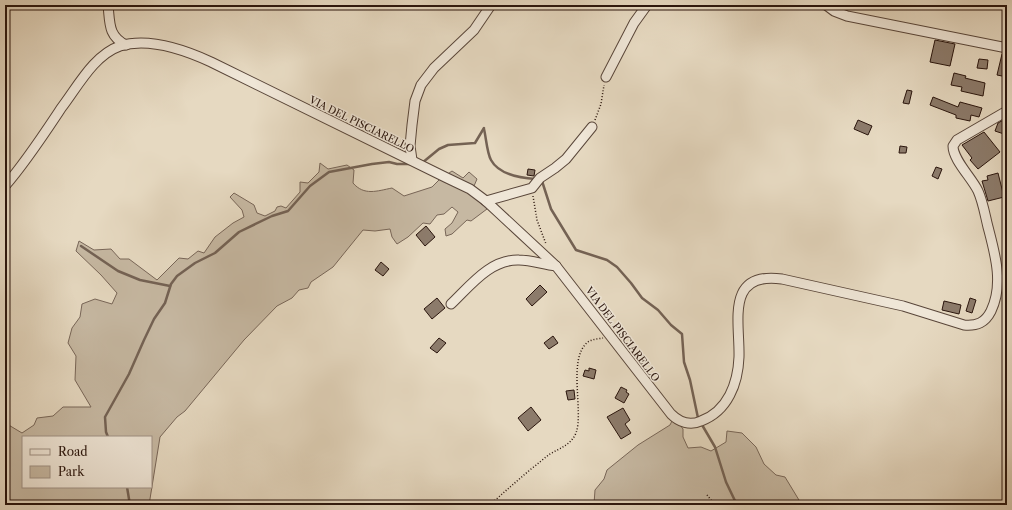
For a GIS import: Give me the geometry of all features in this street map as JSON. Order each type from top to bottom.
[{"type":"street","points":[[108,5],[112,33],[118,40],[126,45]]},
{"type":"street","points":[[412,160],[410,146],[411,131],[414,104],[420,88],[431,72],[474,30],[491,5]]},
{"type":"street","points":[[606,77],[634,23],[647,5]]},
{"type":"street","points":[[826,5],[847,16],[1007,48]]},
{"type":"street","name":"VIA DEL PISCIARELLO","points":[[5,186],[91,68],[108,52],[126,45],[147,44],[162,45],[194,54],[464,186],[486,201],[556,266],[673,416],[686,423],[702,421],[714,414],[722,407],[734,386],[739,356],[737,319],[739,303],[744,289],[759,279],[782,279],[890,303],[964,325],[976,325],[985,321],[995,299],[998,279],[996,264],[980,195],[972,179],[954,152],[953,146],[957,140],[1007,111]]},
{"type":"street","points":[[486,201],[532,188],[540,178],[556,168],[566,159],[592,127]]},
{"type":"street","points":[[450,304],[482,274],[500,263],[522,260],[556,266]]},
{"type":"path","points":[[592,127],[601,104],[606,77]]},
{"type":"path","points":[[532,188],[537,220],[548,249]]},
{"type":"path","points":[[490,505],[549,455],[571,442],[578,423],[578,371],[582,349],[588,342],[595,339],[608,338],[614,340]]},
{"type":"path","points":[[707,494],[716,505]]},
{"type":"green space","points":[[320,163],[328,169],[347,165],[354,170],[353,183],[362,190],[371,192],[392,188],[404,196],[432,187],[452,171],[463,178],[469,172],[477,179],[474,186],[478,201],[487,209],[471,221],[467,220],[452,234],[446,236],[445,229],[452,223],[458,212],[452,207],[444,214],[437,215],[430,224],[423,223],[408,237],[397,244],[392,237],[390,229],[375,231],[363,230],[333,267],[311,282],[308,288],[299,290],[292,298],[277,306],[244,340],[185,411],[177,417],[160,437],[152,486],[152,436],[22,436],[22,488],[152,488],[149,505],[5,505],[5,425],[7,424],[22,433],[34,425],[37,418],[53,416],[63,407],[91,407],[75,380],[76,356],[68,343],[72,328],[80,317],[82,304],[95,299],[112,304],[117,293],[76,251],[79,241],[94,250],[111,249],[120,259],[129,259],[157,280],[179,258],[188,259],[198,251],[204,253],[215,237],[233,223],[244,217],[242,210],[230,197],[234,193],[254,205],[257,213],[265,216],[275,211],[277,207],[281,206],[286,208],[300,192],[300,182],[308,183],[319,172]]},
{"type":"green space","points":[[674,417],[683,429],[683,437],[688,448],[701,447],[711,451],[726,442],[727,431],[742,433],[756,447],[764,464],[776,475],[785,477],[802,505],[595,505],[595,490],[604,479],[607,470],[638,445],[670,425]]},
{"type":"building","points":[[935,40],[955,44],[950,66],[930,62]]},
{"type":"building","points":[[1002,54],[1007,55],[1007,77],[997,75]]},
{"type":"building","points":[[979,59],[988,60],[987,69],[977,68]]},
{"type":"building","points":[[954,73],[966,76],[965,78],[985,83],[983,96],[961,91],[962,87],[951,85]]},
{"type":"building","points":[[907,90],[912,91],[909,104],[903,103]]},
{"type":"building","points":[[933,97],[958,107],[960,102],[982,108],[979,117],[971,115],[970,121],[956,118],[956,115],[930,105]]},
{"type":"building","points":[[1007,118],[1007,135],[995,131],[998,123]]},
{"type":"building","points":[[858,120],[872,126],[868,135],[854,129]]},
{"type":"building","points":[[984,132],[1000,152],[978,169],[970,160],[972,158],[962,145]]},
{"type":"building","points":[[900,146],[907,147],[906,153],[899,153]]},
{"type":"building","points":[[936,167],[942,169],[938,179],[932,176]]},
{"type":"building","points":[[528,169],[535,170],[534,176],[527,175]]},
{"type":"building","points":[[998,173],[1004,197],[988,201],[982,181],[988,180],[987,176]]},
{"type":"building","points":[[426,226],[435,237],[425,246],[416,235]]},
{"type":"building","points":[[381,262],[389,269],[383,276],[375,270]]},
{"type":"building","points":[[540,285],[547,292],[532,306],[526,299]]},
{"type":"building","points":[[437,298],[445,308],[432,319],[424,309]]},
{"type":"building","points":[[970,298],[976,300],[972,313],[966,311]]},
{"type":"building","points":[[944,301],[961,305],[959,314],[942,310]]},
{"type":"building","points":[[553,336],[558,343],[549,349],[544,343]]},
{"type":"building","points":[[439,338],[446,343],[437,353],[430,348]]},
{"type":"building","points":[[589,368],[596,370],[594,379],[583,376],[585,370],[589,371]]},
{"type":"building","points":[[621,387],[627,390],[626,392],[629,394],[624,403],[615,398]]},
{"type":"building","points":[[574,390],[575,399],[568,400],[566,391]]},
{"type":"building","points":[[531,407],[541,420],[528,431],[518,418]]},
{"type":"building","points":[[623,408],[630,420],[625,424],[631,433],[621,439],[607,417]]},
{"type":"waterway","points":[[422,163],[439,149],[448,145],[475,143],[484,128]]},
{"type":"waterway","points":[[484,129],[488,153],[491,160],[499,169],[510,175],[536,179]]},
{"type":"waterway","points":[[108,436],[105,417],[129,374],[154,319],[165,303],[171,284],[177,276],[195,263],[215,253],[239,232],[272,216],[288,211],[310,186],[329,172],[389,162],[397,164],[411,164]]},
{"type":"waterway","points":[[542,181],[551,209],[576,250],[607,260],[617,267],[642,298],[658,310],[671,325],[682,334],[684,362],[690,380],[698,418],[715,447],[726,482],[737,505]]},
{"type":"waterway","points":[[81,246],[118,271],[140,280],[170,286]]},
{"type":"waterway","points":[[127,488],[130,505]]}]
